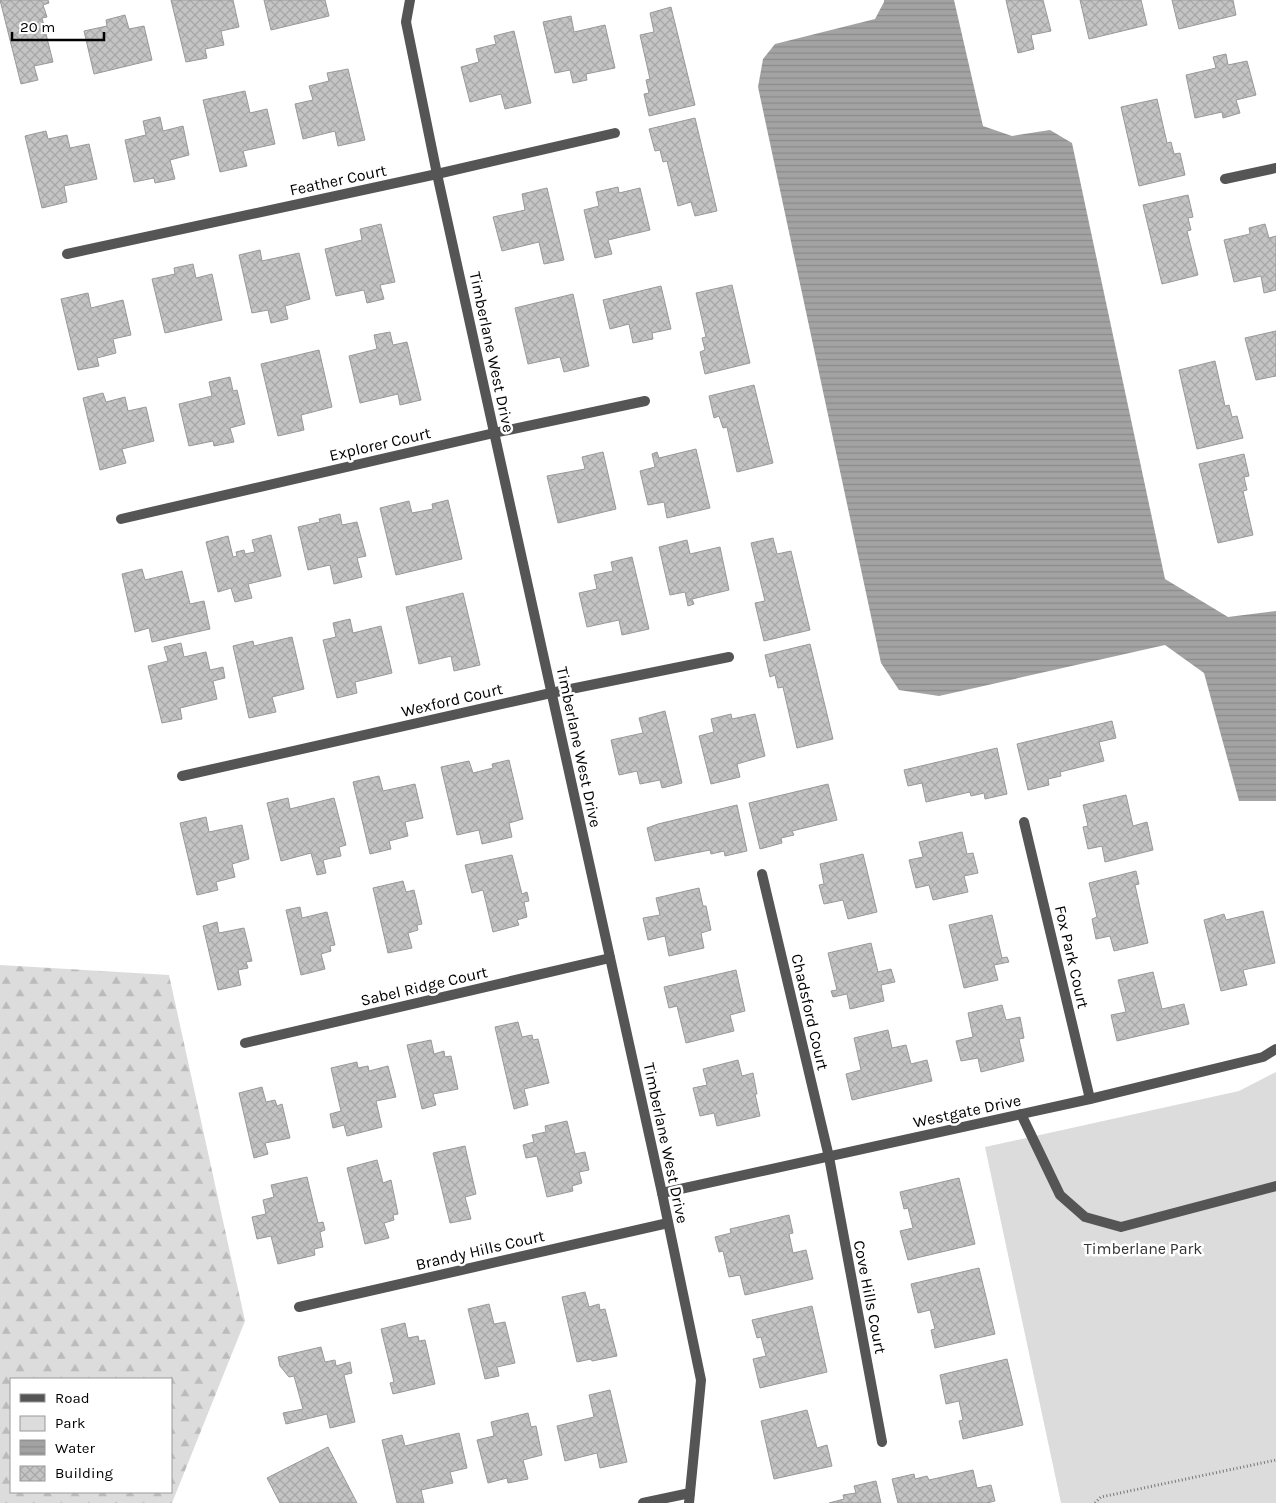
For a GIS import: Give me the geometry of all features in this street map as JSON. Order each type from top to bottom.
[{"type":"street","name":"Timberlane West Drive","points":[[410,0],[406,22],[437,174],[662,1193],[701,1380],[689,1498]]},
{"type":"street","name":"Feather Court","points":[[66,254],[437,174],[615,133]]},
{"type":"street","points":[[1225,179],[1276,168]]},
{"type":"street","name":"Explorer Court","points":[[121,519],[494,433],[645,401]]},
{"type":"street","name":"Wexford Court","points":[[182,776],[551,693],[729,657]]},
{"type":"street","name":"Fox Park Court","points":[[1024,822],[1090,1099]]},
{"type":"street","name":"Chadsford Court","points":[[762,874],[829,1156]]},
{"type":"street","name":"Sabel Ridge Court","points":[[245,1043],[610,958]]},
{"type":"street","name":"Westgate Drive","points":[[662,1193],[1090,1099],[1263,1057],[1276,1049]]},
{"type":"street","points":[[1021,1114],[1060,1195],[1085,1217],[1121,1227],[1276,1186]]},
{"type":"street","name":"Cove Hills Court","points":[[829,1156],[882,1442]]},
{"type":"street","name":"Brandy Hills Court","points":[[299,1307],[668,1223]]},
{"type":"street","points":[[643,1503],[689,1498]]},
{"type":"path","points":[[1096,1503],[1101,1497],[1276,1460]]},
{"type":"green space","points":[[0,965],[169,975],[245,1321],[172,1503],[0,1503]]},
{"type":"green space","name":"Timberlane Park","points":[[1276,1072],[1276,1503],[1061,1503],[985,1147],[1239,1091]]},
{"type":"water","points":[[884,0],[954,0],[983,126],[1012,136],[1050,130],[1072,143],[1165,579],[1228,617],[1276,611],[1276,801],[1239,801],[1204,673],[1165,645],[939,696],[899,690],[881,663],[758,87],[763,59],[775,44],[875,19]]},
{"type":"building","points":[[0,0],[48,0],[49,3],[43,5],[47,17],[42,18],[53,62],[34,66],[38,80],[21,84]]},
{"type":"building","points":[[171,0],[233,0],[239,27],[221,31],[224,45],[205,49],[207,58],[186,62]]},
{"type":"building","points":[[264,0],[325,0],[329,16],[271,30]]},
{"type":"building","points":[[1006,0],[1043,0],[1051,31],[1031,35],[1034,49],[1018,53]]},
{"type":"building","points":[[1080,0],[1141,0],[1147,25],[1089,39]]},
{"type":"building","points":[[1172,0],[1233,0],[1236,15],[1179,29]]},
{"type":"building","points":[[671,7],[695,105],[649,116],[644,94],[649,93],[646,80],[650,79],[640,35],[654,32],[650,13]]},
{"type":"building","points":[[125,15],[129,29],[144,26],[152,60],[94,74],[84,31],[107,26],[106,20]]},
{"type":"building","points":[[571,16],[574,32],[605,25],[615,68],[586,74],[587,80],[573,83],[570,70],[555,73],[543,22]]},
{"type":"building","points":[[514,31],[531,103],[505,109],[501,94],[470,102],[461,67],[479,62],[476,49],[496,44],[494,36]]},
{"type":"building","points":[[1226,54],[1228,65],[1247,61],[1256,95],[1236,100],[1240,113],[1223,118],[1222,112],[1195,118],[1186,75],[1216,68],[1213,57]]},
{"type":"building","points":[[348,69],[365,140],[338,146],[335,131],[303,139],[295,104],[313,100],[309,86],[329,81],[327,73]]},
{"type":"building","points":[[245,91],[250,113],[267,109],[275,144],[243,151],[247,166],[220,172],[203,100]]},
{"type":"building","points":[[1157,99],[1167,143],[1171,142],[1174,154],[1180,153],[1185,175],[1139,186],[1121,107]]},
{"type":"building","points":[[160,117],[163,131],[183,126],[189,155],[170,160],[175,179],[155,183],[154,178],[134,182],[125,140],[146,135],[143,121]]},
{"type":"building","points":[[695,118],[717,211],[695,216],[691,202],[678,206],[667,161],[663,162],[660,150],[655,151],[649,129]]},
{"type":"building","points":[[46,131],[48,139],[67,135],[70,148],[89,144],[97,179],[64,186],[67,202],[42,208],[25,136]]},
{"type":"building","points":[[618,187],[619,193],[640,188],[650,230],[608,240],[612,254],[595,258],[584,210],[599,206],[596,192]]},
{"type":"building","points":[[547,188],[564,260],[544,264],[539,242],[502,251],[493,217],[525,210],[522,194]]},
{"type":"building","points":[[1188,195],[1193,217],[1188,218],[1191,230],[1187,231],[1198,275],[1162,284],[1143,205]]},
{"type":"building","points":[[381,224],[395,282],[380,285],[384,299],[367,303],[364,290],[336,296],[325,249],[362,240],[360,229]]},
{"type":"building","points":[[1265,224],[1269,238],[1276,236],[1276,290],[1264,293],[1261,276],[1234,282],[1224,240],[1250,234],[1249,228]]},
{"type":"building","points":[[260,250],[262,261],[299,253],[310,299],[285,306],[288,319],[271,323],[268,310],[252,313],[239,255]]},
{"type":"building","points":[[193,264],[196,278],[212,274],[222,320],[165,333],[152,279],[175,274],[174,268]]},
{"type":"building","points":[[732,285],[750,363],[705,374],[700,352],[705,350],[702,338],[706,337],[696,293]]},
{"type":"building","points":[[661,286],[671,329],[652,333],[653,339],[633,343],[629,324],[610,329],[603,300]]},
{"type":"building","points":[[88,293],[91,308],[123,300],[131,335],[113,339],[116,353],[97,358],[99,366],[78,370],[61,299]]},
{"type":"building","points":[[573,294],[589,366],[564,372],[560,357],[528,364],[515,308]]},
{"type":"building","points":[[1276,331],[1276,376],[1256,380],[1245,338]]},
{"type":"building","points":[[390,332],[393,345],[407,342],[421,400],[400,405],[398,394],[360,403],[349,356],[377,349],[374,335]]},
{"type":"building","points":[[319,350],[332,407],[301,415],[304,430],[278,436],[261,364]]},
{"type":"building","points":[[1215,361],[1225,406],[1229,405],[1232,417],[1237,416],[1243,438],[1197,449],[1179,370]]},
{"type":"building","points":[[230,377],[233,391],[237,390],[245,424],[230,428],[234,442],[214,446],[213,441],[189,446],[179,404],[212,396],[209,382]]},
{"type":"building","points":[[754,385],[773,463],[737,472],[727,427],[723,428],[719,416],[714,418],[709,396]]},
{"type":"building","points":[[103,393],[106,402],[125,397],[128,411],[146,407],[154,441],[122,449],[126,463],[100,470],[83,398]]},
{"type":"building","points":[[696,449],[710,508],[667,518],[664,502],[648,505],[640,471],[655,467],[652,454],[657,452],[659,458]]},
{"type":"building","points":[[603,452],[616,509],[558,523],[547,476],[585,469],[582,457]]},
{"type":"building","points":[[1244,454],[1249,476],[1244,477],[1247,490],[1243,491],[1253,535],[1218,543],[1199,464]]},
{"type":"building","points":[[448,500],[462,559],[396,575],[380,508],[409,501],[412,513],[433,509],[432,504]]},
{"type":"building","points":[[340,514],[342,525],[357,522],[366,556],[357,558],[362,577],[334,584],[330,565],[308,570],[298,527],[320,522],[319,519]]},
{"type":"building","points":[[271,535],[281,576],[248,584],[252,598],[235,602],[231,588],[218,592],[206,542],[228,536],[233,557],[237,556],[236,552],[244,550],[245,554],[255,552],[252,540]]},
{"type":"building","points":[[773,538],[777,554],[791,551],[810,630],[764,641],[755,603],[765,601],[751,543]]},
{"type":"building","points":[[687,540],[690,554],[720,547],[729,590],[692,599],[694,604],[688,606],[685,592],[670,595],[659,547]]},
{"type":"building","points":[[632,557],[649,629],[622,635],[619,620],[587,627],[579,593],[597,589],[594,575],[613,571],[611,562]]},
{"type":"building","points":[[142,569],[145,580],[182,571],[190,604],[204,601],[210,629],[152,642],[149,628],[135,632],[122,574]]},
{"type":"building","points":[[463,593],[480,665],[454,671],[451,656],[419,664],[406,607]]},
{"type":"building","points":[[350,619],[353,633],[381,626],[392,673],[355,682],[357,693],[337,698],[323,640],[336,637],[333,623]]},
{"type":"building","points":[[292,637],[304,689],[272,697],[276,712],[249,718],[233,646],[253,641],[254,646]]},
{"type":"building","points":[[181,643],[184,657],[206,652],[210,670],[223,667],[225,678],[213,681],[217,699],[180,708],[182,719],[162,723],[148,666],[168,661],[164,647]]},
{"type":"building","points":[[810,644],[833,739],[797,748],[783,687],[778,688],[775,675],[770,677],[765,655]]},
{"type":"building","points":[[665,711],[682,783],[662,788],[660,780],[640,784],[637,771],[619,775],[611,740],[643,733],[639,718]]},
{"type":"building","points":[[731,714],[732,719],[755,714],[765,756],[737,764],[740,777],[711,784],[699,736],[714,732],[711,719]]},
{"type":"building","points":[[1112,721],[1116,738],[1099,742],[1104,761],[1060,772],[1061,776],[1048,779],[1049,785],[1028,790],[1017,744]]},
{"type":"building","points":[[997,748],[1007,794],[985,799],[984,793],[971,796],[970,792],[926,802],[922,783],[908,786],[904,770]]},
{"type":"building","points":[[509,760],[523,819],[509,823],[512,837],[482,844],[479,830],[457,835],[441,767],[469,761],[473,773],[493,768],[492,764]]},
{"type":"building","points":[[379,776],[383,791],[415,784],[423,818],[405,822],[408,836],[389,841],[391,849],[370,854],[353,782]]},
{"type":"building","points":[[828,784],[837,820],[792,831],[794,835],[781,838],[782,843],[760,849],[749,803]]},
{"type":"building","points":[[1126,795],[1133,826],[1147,822],[1153,850],[1105,862],[1102,846],[1088,849],[1083,827],[1088,826],[1083,805]]},
{"type":"building","points":[[288,798],[290,809],[334,798],[346,845],[339,847],[341,856],[323,860],[326,873],[317,875],[311,853],[281,861],[267,803]]},
{"type":"building","points":[[737,805],[747,851],[725,856],[724,851],[711,854],[710,850],[655,861],[647,828]]},
{"type":"building","points":[[206,817],[209,832],[242,825],[249,859],[232,864],[235,877],[216,882],[218,890],[197,895],[180,823]]},
{"type":"building","points":[[962,832],[967,854],[973,853],[978,873],[964,876],[968,892],[933,900],[929,885],[916,888],[909,860],[923,857],[919,842]]},
{"type":"building","points":[[863,854],[877,912],[848,919],[843,900],[824,904],[819,885],[824,884],[820,864]]},
{"type":"building","points":[[512,855],[522,894],[527,892],[529,901],[524,902],[527,917],[517,920],[519,925],[493,932],[483,890],[472,893],[465,865]]},
{"type":"building","points":[[1136,871],[1139,884],[1135,885],[1148,943],[1114,951],[1110,936],[1096,939],[1092,919],[1097,917],[1089,883]]},
{"type":"building","points":[[403,881],[406,892],[414,890],[422,924],[417,925],[418,930],[408,933],[412,948],[388,953],[373,888]]},
{"type":"building","points":[[699,888],[703,906],[706,906],[711,930],[701,933],[704,948],[669,956],[665,936],[648,940],[643,918],[660,915],[656,898]]},
{"type":"building","points":[[300,907],[302,918],[327,912],[335,945],[330,946],[331,951],[321,954],[325,969],[301,975],[286,910]]},
{"type":"building","points":[[1263,911],[1275,963],[1243,970],[1247,985],[1221,991],[1204,920],[1224,914],[1226,920]]},
{"type":"building","points":[[992,915],[1002,958],[1007,957],[1009,962],[994,965],[998,980],[964,988],[949,925]]},
{"type":"building","points":[[217,922],[219,933],[244,928],[252,961],[246,962],[248,968],[238,970],[241,985],[218,990],[203,926]]},
{"type":"building","points":[[871,943],[878,972],[891,969],[895,982],[881,985],[884,1001],[850,1009],[847,994],[833,997],[831,991],[837,990],[828,953]]},
{"type":"building","points":[[736,970],[745,1011],[730,1015],[734,1031],[686,1043],[677,1006],[669,1008],[664,987]]},
{"type":"building","points":[[1153,972],[1162,1009],[1184,1004],[1189,1024],[1117,1041],[1111,1015],[1126,1012],[1118,980]]},
{"type":"building","points":[[1002,1005],[1006,1020],[1020,1017],[1024,1038],[1019,1039],[1024,1061],[981,1072],[978,1058],[961,1061],[956,1041],[973,1037],[968,1013]]},
{"type":"building","points":[[518,1022],[522,1037],[532,1035],[533,1040],[538,1039],[549,1083],[524,1089],[528,1105],[514,1109],[495,1027]]},
{"type":"building","points":[[888,1030],[892,1048],[906,1045],[911,1064],[927,1060],[932,1081],[852,1100],[846,1074],[861,1070],[854,1038]]},
{"type":"building","points":[[431,1040],[434,1054],[444,1051],[445,1057],[451,1056],[458,1089],[433,1094],[436,1105],[422,1109],[407,1045]]},
{"type":"building","points":[[738,1060],[742,1076],[753,1073],[760,1116],[717,1126],[714,1113],[700,1116],[693,1088],[707,1085],[703,1069]]},
{"type":"building","points":[[357,1062],[358,1068],[368,1066],[369,1071],[388,1066],[396,1097],[376,1101],[382,1127],[347,1136],[344,1125],[333,1128],[330,1114],[341,1111],[331,1068]]},
{"type":"building","points":[[262,1087],[266,1102],[275,1100],[277,1106],[282,1104],[290,1138],[265,1143],[268,1154],[254,1158],[239,1093]]},
{"type":"building","points":[[567,1121],[575,1154],[585,1152],[589,1170],[579,1172],[582,1183],[572,1186],[573,1191],[547,1197],[537,1156],[526,1158],[523,1145],[534,1142],[532,1135],[546,1132],[545,1126]]},
{"type":"building","points":[[465,1146],[476,1194],[465,1197],[471,1219],[450,1223],[433,1153]]},
{"type":"building","points":[[377,1160],[383,1183],[391,1180],[398,1214],[393,1215],[394,1220],[384,1223],[389,1238],[365,1244],[347,1168]]},
{"type":"building","points":[[307,1177],[318,1223],[323,1222],[325,1230],[320,1232],[323,1247],[314,1249],[315,1255],[278,1264],[271,1236],[257,1239],[252,1217],[266,1214],[263,1200],[274,1197],[271,1185]]},
{"type":"building","points":[[959,1178],[975,1244],[908,1260],[900,1231],[913,1228],[908,1208],[904,1209],[900,1192]]},
{"type":"building","points":[[789,1215],[793,1233],[789,1234],[793,1253],[806,1250],[813,1279],[745,1295],[740,1275],[729,1277],[723,1251],[719,1252],[715,1237],[731,1233],[730,1229]]},
{"type":"building","points":[[979,1268],[995,1334],[935,1348],[931,1330],[935,1329],[930,1310],[918,1313],[911,1284]]},
{"type":"building","points":[[585,1292],[589,1307],[599,1304],[600,1310],[605,1309],[617,1356],[577,1362],[562,1297]]},
{"type":"building","points":[[489,1304],[494,1324],[505,1322],[515,1363],[497,1367],[499,1376],[485,1379],[468,1309]]},
{"type":"building","points":[[812,1306],[827,1372],[760,1388],[753,1359],[766,1356],[761,1337],[757,1338],[752,1320]]},
{"type":"building","points":[[405,1323],[408,1338],[418,1336],[419,1341],[425,1340],[435,1384],[393,1394],[390,1383],[394,1382],[381,1329]]},
{"type":"building","points":[[321,1347],[325,1362],[335,1360],[336,1366],[350,1362],[352,1373],[344,1375],[355,1422],[330,1428],[327,1414],[286,1424],[283,1413],[303,1409],[294,1376],[289,1377],[280,1366],[278,1357]]},
{"type":"building","points":[[1007,1359],[1023,1425],[963,1439],[959,1421],[963,1420],[959,1401],[946,1404],[940,1375]]},
{"type":"building","points":[[610,1390],[627,1462],[600,1468],[597,1453],[565,1461],[557,1426],[594,1417],[589,1395]]},
{"type":"building","points":[[807,1410],[817,1448],[827,1445],[832,1466],[774,1479],[761,1421]]},
{"type":"building","points":[[528,1413],[531,1427],[536,1426],[542,1455],[523,1460],[528,1479],[508,1483],[507,1478],[488,1483],[477,1440],[494,1436],[491,1422]]},
{"type":"building","points":[[459,1433],[467,1468],[450,1472],[453,1483],[421,1490],[424,1503],[397,1503],[382,1440],[402,1435],[405,1446]]},
{"type":"building","points":[[328,1447],[357,1503],[280,1503],[267,1478]]},
{"type":"building","points":[[973,1470],[977,1488],[991,1485],[995,1501],[987,1503],[898,1503],[892,1479],[914,1474],[915,1479],[927,1476],[929,1480]]},
{"type":"building","points":[[876,1481],[881,1503],[829,1503],[844,1499],[843,1495],[856,1493],[854,1486]]}]
